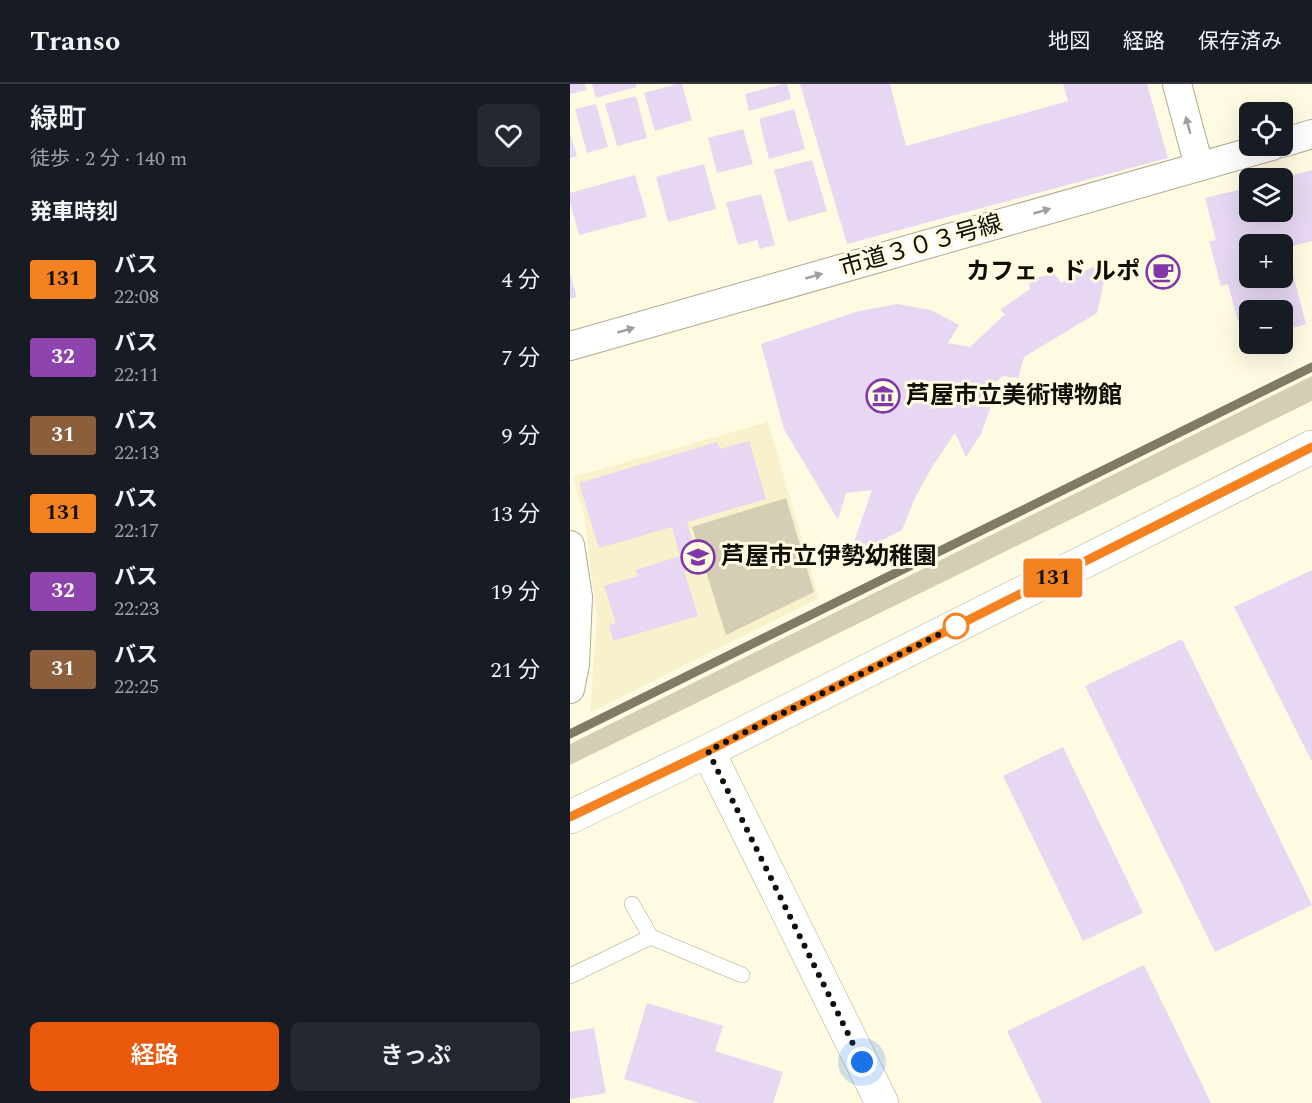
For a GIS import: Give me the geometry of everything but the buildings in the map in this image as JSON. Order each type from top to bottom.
[{"type":"street","points":[[1177,84],[1199,166]]},
{"type":"street","points":[[1293,139],[1312,134]]},
{"type":"street","name":"市道３０３号線","points":[[570,346],[1239,155]]},
{"type":"street","points":[[570,817],[708,751],[1312,447]]},
{"type":"street","points":[[570,545],[578,597],[575,664],[570,689]]},
{"type":"street","points":[[708,751],[882,1103]]},
{"type":"lane","points":[[632,904],[651,938],[742,975]]},
{"type":"lane","points":[[570,976],[651,938]]},
{"type":"shaded area","points":[[1312,376],[1312,401],[570,765],[570,744]]},
{"type":"shaded area","name":"芦屋市立伊勢幼稚園","points":[[768,422],[819,598],[590,713],[597,617],[584,515],[573,477]]},
{"type":"shaded area","points":[[786,498],[814,592],[726,635],[692,527]]},
{"type":"waterway","points":[[570,734],[1312,367]]},
{"type":"bus line","name":"131","points":[[570,817],[708,751],[1312,447]]},
{"type":"place","name":"カフェ・ド ルポ","points":[[1163,272]]},
{"type":"place","name":"芦屋市立美術博物館","points":[[883,396]]},
{"type":"place","name":"芦屋市立伊勢幼稚園","points":[[698,557]]},
{"type":"route","points":[[862,1062],[708,751],[958,625],[956,626]]}]
